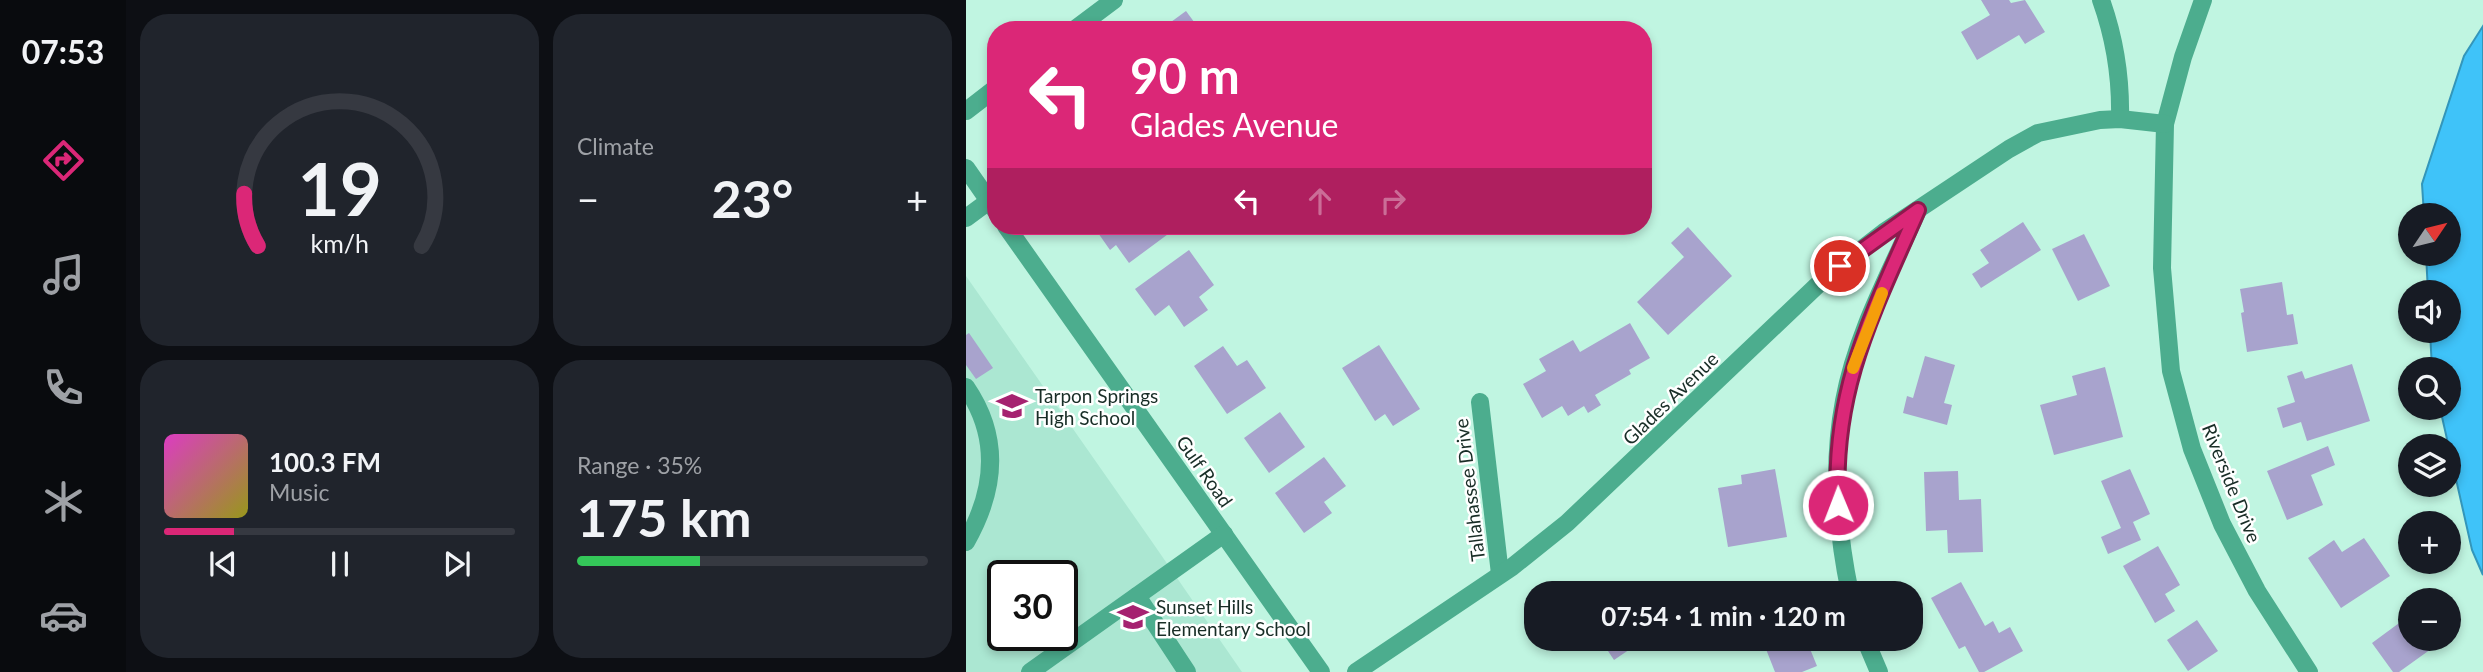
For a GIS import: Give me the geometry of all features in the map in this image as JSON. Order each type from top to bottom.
[{"type":"street","points":[[1086,21],[1114,0]]},
{"type":"street","points":[[2101,0],[2112,29],[2120,75],[2120,119],[2165,124]]},
{"type":"street","name":"Riverside Drive","points":[[2203,0],[2183,57],[2165,124],[2162,268],[2171,371],[2192,449],[2222,524],[2257,592],[2309,672]]},
{"type":"street","points":[[966,111],[987,95]]},
{"type":"street","name":"Glades Avenue","points":[[1356,672],[1500,574],[1576,514],[1826,277],[1918,210],[2009,149],[2038,133],[2070,125],[2120,119]]},
{"type":"street","points":[[966,168],[987,199]]},
{"type":"street","points":[[966,218],[987,208]]},
{"type":"street","points":[[1848,581],[1837,482],[1838,440],[1844,399],[1867,324],[1918,210]]},
{"type":"street","name":"Gulf Road","points":[[1012,235],[1321,672]]},
{"type":"street","points":[[966,387],[977,403],[988,435],[991,465],[986,500],[966,542]]},
{"type":"street","name":"Tallahassee Drive","points":[[1480,402],[1500,574]]},
{"type":"street","points":[[1030,672],[1224,534]]},
{"type":"street","points":[[1137,596],[1187,672]]},
{"type":"street","points":[[1870,651],[1879,672]]},
{"type":"shaded area","name":"Tarpon Springs High School","points":[[966,276],[1148,536],[1242,672],[966,672]]},
{"type":"water","points":[[2483,26],[2483,575],[2472,550],[2460,497],[2461,434],[2446,434],[2443,420],[2461,420],[2461,357],[2431,357],[2431,343],[2461,343],[2461,280],[2427,280],[2427,266],[2461,266],[2461,203],[2423,203],[2422,184],[2464,56]]},
{"type":"building","points":[[1981,0],[2009,0],[2011,3],[2025,0],[2045,32],[2025,44],[2019,35],[1977,60],[1961,32],[1990,15]]},
{"type":"building","points":[[1186,11],[1193,21],[1172,21]]},
{"type":"building","points":[[2023,222],[2041,250],[1981,288],[1972,274],[1989,263],[1980,250]]},
{"type":"building","points":[[1688,227],[1732,276],[1668,335],[1637,302],[1684,257],[1671,243]]},
{"type":"building","points":[[2084,234],[2110,286],[2078,301],[2052,249]]},
{"type":"building","points":[[1100,235],[1167,235],[1129,263],[1116,245],[1110,250]]},
{"type":"building","points":[[1189,250],[1214,285],[1199,297],[1208,310],[1184,327],[1169,305],[1155,316],[1135,289]]},
{"type":"building","points":[[2282,282],[2287,315],[2293,314],[2298,344],[2247,352],[2240,289]]},
{"type":"building","points":[[1630,323],[1650,358],[1629,370],[1631,374],[1595,395],[1601,405],[1588,413],[1584,406],[1568,416],[1562,406],[1542,418],[1523,384],[1546,371],[1539,359],[1573,340],[1580,352]]},
{"type":"building","points":[[969,333],[993,368],[976,379],[966,365],[966,335]]},
{"type":"building","points":[[1379,345],[1420,409],[1393,426],[1385,414],[1375,421],[1342,368]]},
{"type":"building","points":[[1223,346],[1237,366],[1247,360],[1266,388],[1227,414],[1194,366]]},
{"type":"building","points":[[1925,356],[1955,365],[1944,403],[1952,405],[1947,425],[1903,413],[1907,396],[1913,398]]},
{"type":"building","points":[[2352,364],[2370,421],[2307,441],[2301,422],[2283,428],[2277,408],[2295,402],[2287,376],[2302,371],[2305,379]]},
{"type":"building","points":[[2105,367],[2123,437],[2054,455],[2040,405],[2077,395],[2072,376]]},
{"type":"building","points":[[1280,412],[1305,447],[1269,473],[1244,438]]},
{"type":"building","points":[[2328,446],[2335,465],[2311,475],[2323,505],[2287,520],[2267,471]]},
{"type":"building","points":[[1324,457],[1346,486],[1324,502],[1332,513],[1304,533],[1275,493]]},
{"type":"building","points":[[1775,469],[1787,537],[1728,547],[1718,488],[1742,484],[1741,475]]},
{"type":"building","points":[[2130,469],[2150,514],[2133,522],[2141,540],[2108,554],[2101,537],[2121,528],[2101,481]]},
{"type":"building","points":[[1958,471],[1959,500],[1981,499],[1983,552],[1948,553],[1947,530],[1926,531],[1924,472]]},
{"type":"building","points":[[2364,538],[2390,576],[2341,608],[2308,558],[2334,540],[2342,552]]},
{"type":"building","points":[[2158,546],[2180,585],[2165,594],[2175,611],[2155,623],[2123,566]]},
{"type":"building","points":[[1961,582],[1985,626],[1993,621],[1999,633],[2010,627],[2023,651],[1984,672],[1979,672],[1965,646],[1959,649],[1931,598]]},
{"type":"building","points":[[2197,620],[2218,651],[2188,671],[2167,640]]},
{"type":"building","points":[[2398,624],[2398,651],[2428,651],[2399,672],[2393,672],[2372,643]]},
{"type":"building","points":[[1608,651],[1627,651],[1614,660]]},
{"type":"building","points":[[1767,651],[1811,651],[1817,666],[1802,672],[1775,672]]},
{"type":"slow traffic","points":[[1853,368],[1867,324],[1882,293]]},
{"type":"place","name":"Tarpon Springs High School","points":[[1012,406]]},
{"type":"place","name":"Sunset Hills Elementary School","points":[[1133,617]]},
{"type":"route","points":[[1838,505],[1838,440],[1844,399],[1867,324],[1918,210],[1840,266]]}]
